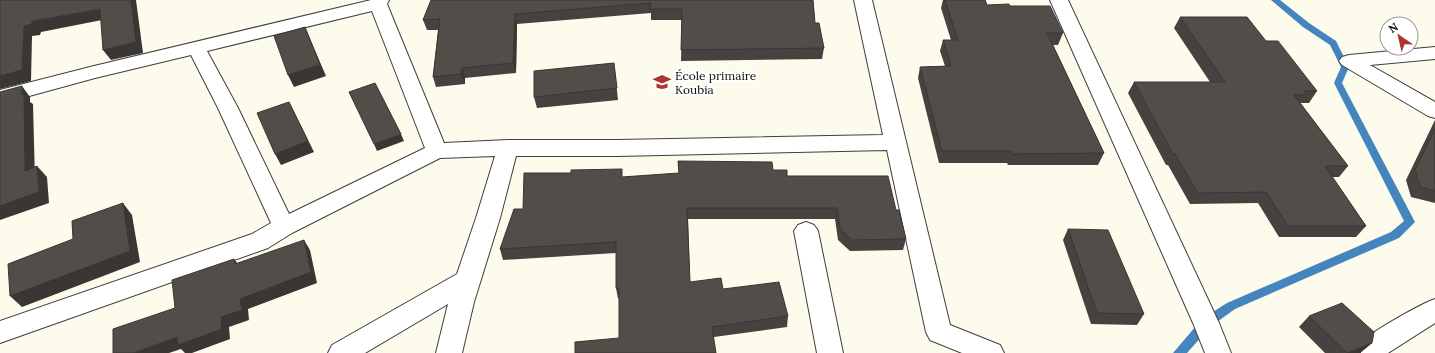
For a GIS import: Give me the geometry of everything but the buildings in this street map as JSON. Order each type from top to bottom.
[{"type":"street","points":[[863,0],[939,332],[990,353]]},
{"type":"street","points":[[1059,0],[1218,353]]},
{"type":"street","points":[[0,97],[379,2],[438,151]]},
{"type":"street","points":[[196,47],[228,108],[284,227]]},
{"type":"street","points":[[1435,54],[1350,60],[1435,111]]},
{"type":"street","points":[[0,332],[260,242],[284,227],[438,151],[508,148],[618,148],[896,142]]},
{"type":"street","points":[[449,353],[467,281],[508,148]]},
{"type":"street","points":[[806,231],[830,353]]},
{"type":"street","points":[[341,353],[467,281]]},
{"type":"street","points":[[1374,353],[1374,348],[1435,310]]},
{"type":"waterway","points":[[1179,353],[1206,323],[1231,306],[1395,235],[1410,222],[1338,83],[1345,67],[1333,43],[1306,25],[1275,0]]},
{"type":"place","name":"École primaire Koubia","points":[[662,82]]}]
